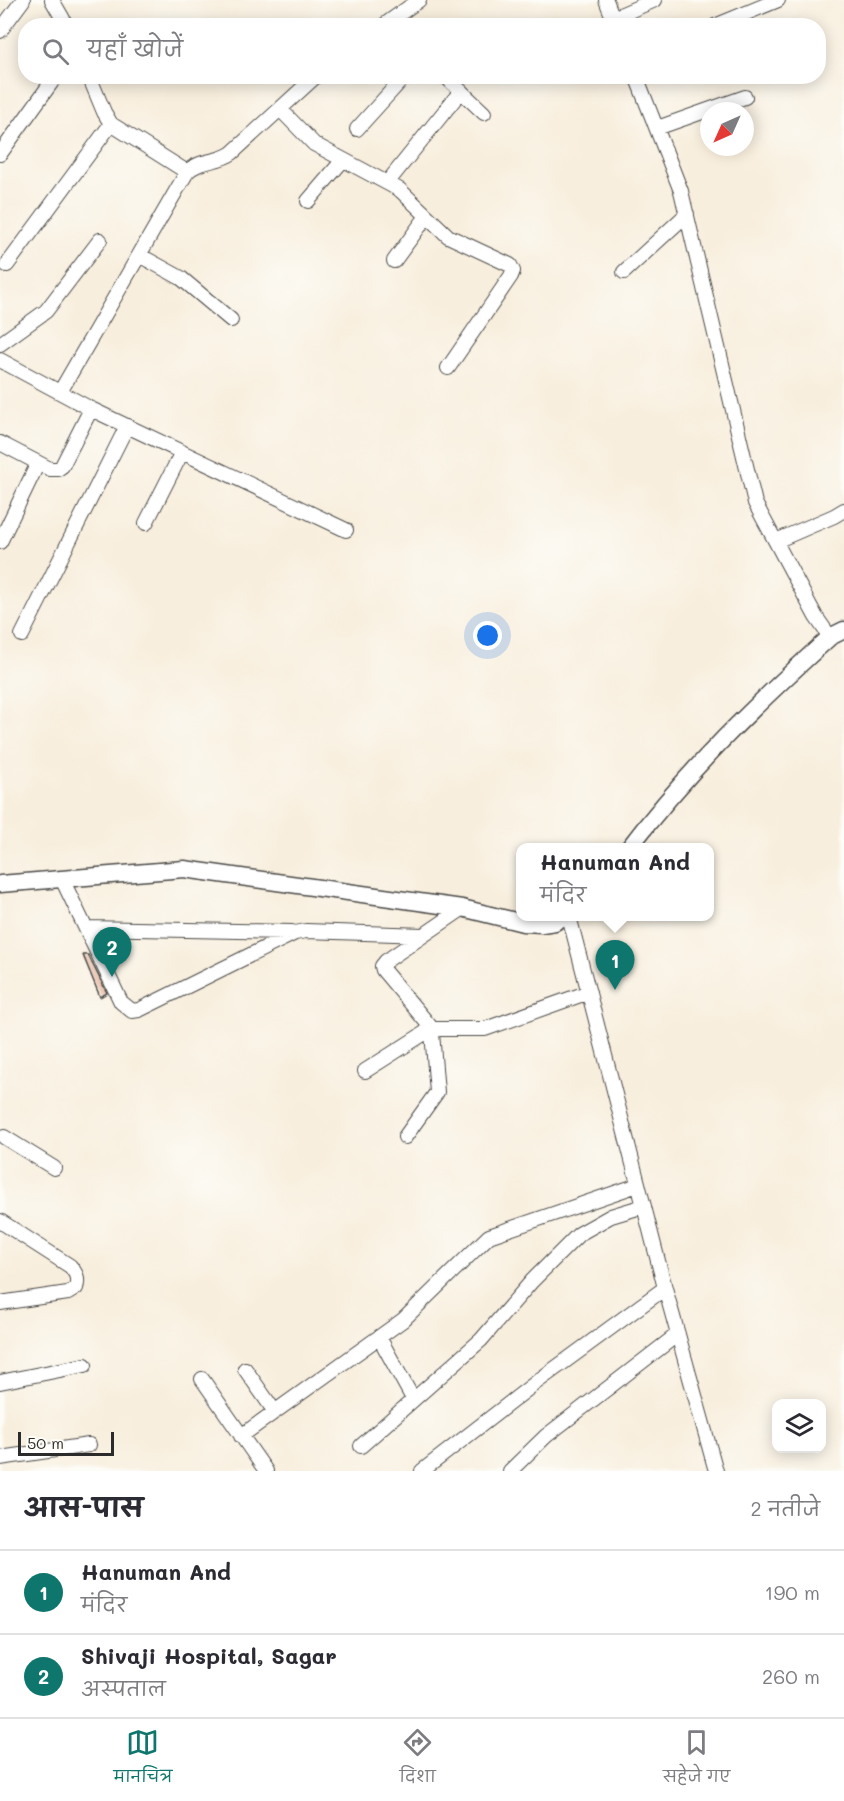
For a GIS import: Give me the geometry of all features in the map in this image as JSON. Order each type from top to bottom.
[{"type":"main road","points":[[634,843],[662,804],[750,710],[837,633]]},
{"type":"main road","points":[[0,884],[183,869],[462,909],[523,923],[542,924],[555,921]]},
{"type":"street","points":[[0,31],[23,0]]},
{"type":"street","points":[[52,0],[63,18]]},
{"type":"street","points":[[395,18],[419,0]]},
{"type":"street","points":[[606,0],[613,18]]},
{"type":"street","points":[[621,18],[655,0]]},
{"type":"street","points":[[734,18],[778,0]]},
{"type":"street","points":[[0,154],[50,84]]},
{"type":"street","points":[[92,84],[111,124],[188,172]]},
{"type":"street","points":[[60,392],[188,172],[202,162],[227,156],[307,84]]},
{"type":"street","points":[[357,129],[398,84]]},
{"type":"street","points":[[454,84],[484,112]]},
{"type":"street","points":[[639,84],[681,191],[752,495],[816,617],[837,633]]},
{"type":"street","points":[[387,183],[461,91]]},
{"type":"street","points":[[657,128],[745,97]]},
{"type":"street","points":[[280,109],[309,140],[407,195],[448,236],[506,262],[513,271],[512,276],[448,368]]},
{"type":"street","points":[[7,265],[111,124]]},
{"type":"street","points":[[308,201],[343,160]]},
{"type":"street","points":[[624,272],[687,214]]},
{"type":"street","points":[[394,261],[427,216]]},
{"type":"street","points":[[0,344],[46,311],[100,240]]},
{"type":"street","points":[[139,255],[181,278],[231,320]]},
{"type":"street","points":[[0,360],[91,409],[346,530]]},
{"type":"street","points":[[0,443],[54,470],[62,466],[91,409]]},
{"type":"street","points":[[22,635],[127,426]]},
{"type":"street","points":[[146,523],[182,452]]},
{"type":"street","points":[[0,542],[38,463]]},
{"type":"street","points":[[776,541],[844,510]]},
{"type":"street","points":[[62,879],[121,1002],[132,1011],[139,1010],[283,938],[303,932]]},
{"type":"street","points":[[405,1137],[437,1092],[431,1029],[382,966],[462,909]]},
{"type":"street","points":[[568,921],[589,992],[665,1288],[716,1471]]},
{"type":"street","points":[[86,928],[424,935]]},
{"type":"street","points":[[365,1071],[431,1029],[485,1029],[589,992]]},
{"type":"street","points":[[5,1135],[54,1168]]},
{"type":"street","points":[[242,1436],[411,1313],[489,1236],[638,1185]]},
{"type":"street","points":[[361,1446],[481,1340],[532,1281],[579,1234],[611,1216],[644,1206]]},
{"type":"street","points":[[0,1221],[70,1266],[78,1280],[76,1288],[68,1293],[0,1303]]},
{"type":"street","points":[[422,1471],[538,1381],[665,1288]]},
{"type":"street","points":[[510,1471],[546,1436],[678,1334]]},
{"type":"street","points":[[379,1337],[413,1400]]},
{"type":"street","points":[[0,1382],[85,1365]]},
{"type":"street","points":[[245,1369],[275,1412]]},
{"type":"street","points":[[202,1379],[242,1436],[261,1469]]},
{"type":"street","points":[[0,1458],[89,1445]]},
{"type":"building","points":[[83,955],[88,955],[107,993],[100,997]]},
{"type":"place","name":"Shivaji Hospital, Sagar","points":[[112,977]]},
{"type":"place","name":"Hanuman And","points":[[615,990]]}]
